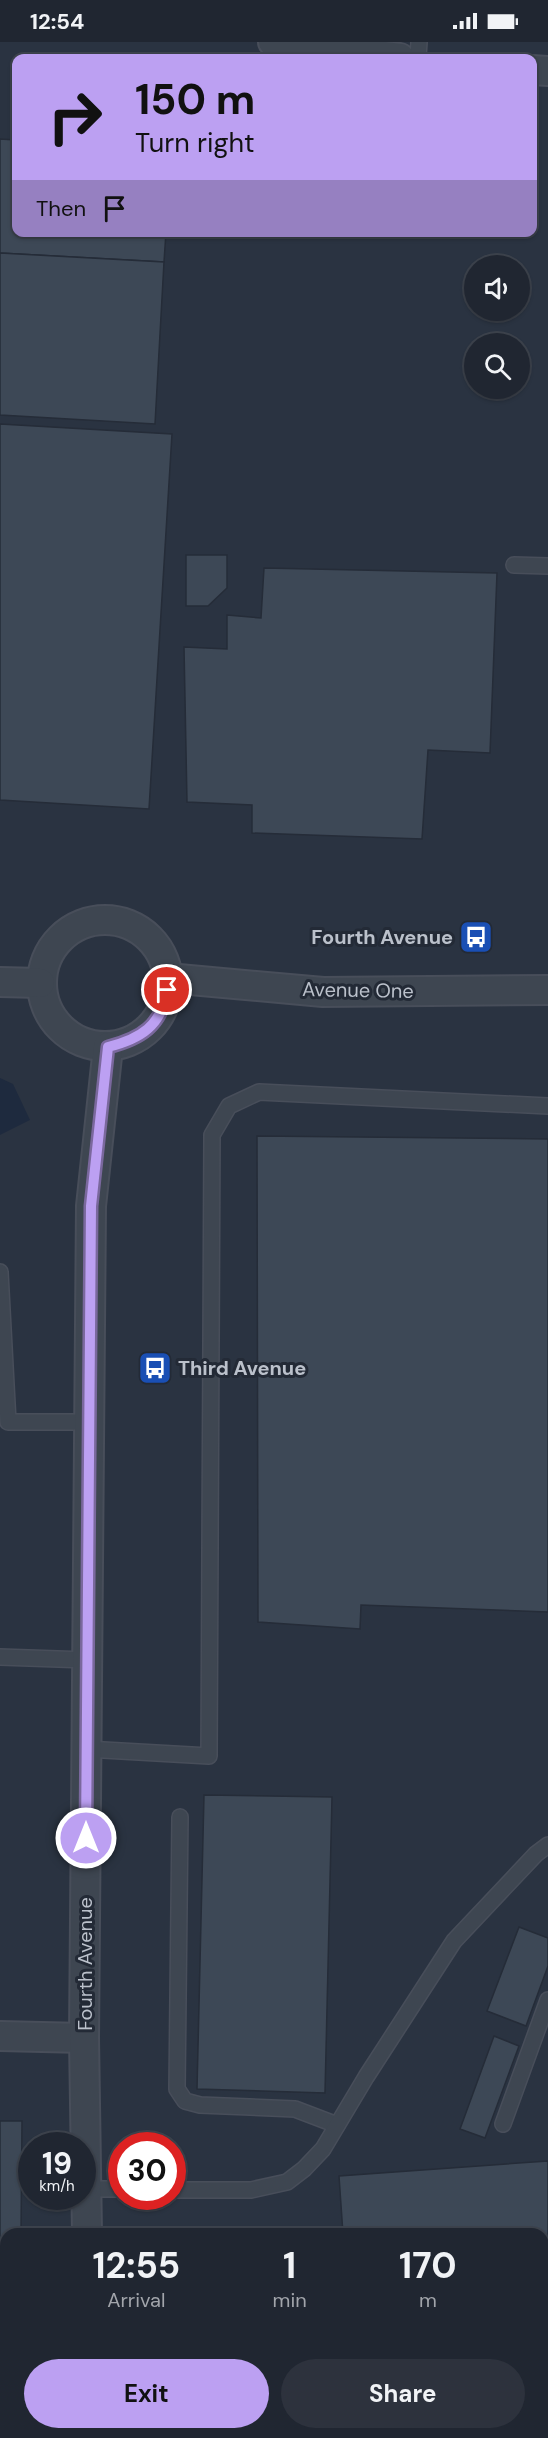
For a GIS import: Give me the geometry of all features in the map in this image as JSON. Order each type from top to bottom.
[{"type":"street","points":[[273,42],[368,54]]},
{"type":"street","points":[[105,919],[128,924],[148,936],[162,955],[168,978],[165,1003],[153,1025],[132,1041],[108,1047],[82,1043],[60,1029],[46,1008],[40,983],[45,958],[60,938],[81,924],[105,919]]},
{"type":"street","name":"Avenue One","points":[[168,978],[323,992],[548,990]]},
{"type":"street","points":[[0,982],[40,983]]},
{"type":"street","name":"Fourth Avenue","points":[[85,2132],[91,1206],[108,1047]]},
{"type":"street","points":[[0,2037],[84,2038]]},
{"type":"street","name":"Fourth Avenue","points":[[86,2210],[87,2228]]},
{"type":"lane","points":[[514,565],[548,566]]},
{"type":"lane","points":[[87,1749],[210,1756],[212,1135],[229,1106],[259,1092],[548,1106]]},
{"type":"lane","points":[[0,1272],[4,1422],[89,1422]]},
{"type":"lane","points":[[0,1657],[87,1660]]},
{"type":"lane","points":[[180,1817],[177,2089],[185,2101],[200,2105],[294,2109],[337,2125]]},
{"type":"lane","points":[[186,2190],[251,2190],[287,2182],[304,2169],[323,2149],[454,1941],[536,1854],[548,1845]]},
{"type":"lane","points":[[503,2124],[548,2000]]},
{"type":"water","points":[[0,1078],[13,1084],[30,1120],[0,1135]]},
{"type":"building","points":[[0,139],[12,140],[12,237],[166,237],[164,262],[0,253]]},
{"type":"building","points":[[0,253],[164,262],[155,424],[0,415]]},
{"type":"building","points":[[0,424],[172,434],[149,809],[0,800]]},
{"type":"building","points":[[186,555],[227,555],[227,588],[208,606],[186,606]]},
{"type":"building","points":[[264,568],[497,573],[490,753],[428,750],[422,839],[252,833],[252,805],[187,802],[184,647],[227,649],[227,615],[261,618]]},
{"type":"building","points":[[257,1136],[548,1139],[548,1612],[361,1605],[360,1629],[258,1622]]},
{"type":"building","points":[[204,1795],[332,1797],[325,2093],[197,2089]]},
{"type":"building","points":[[519,1927],[548,1938],[548,1966],[526,2026],[487,2011]]},
{"type":"building","points":[[494,2036],[519,2046],[485,2138],[460,2129]]},
{"type":"building","points":[[0,2121],[22,2121],[22,2132],[18,2132],[18,2210],[21,2210],[21,2228],[0,2228]]},
{"type":"building","points":[[548,2161],[548,2228],[343,2228],[339,2176]]},
{"type":"place","name":"Fourth Avenue","points":[[476,937]]},
{"type":"place","name":"Third Avenue","points":[[155,1368]]},
{"type":"route","points":[[86,1838],[91,1206],[108,1047],[132,1041],[153,1025],[165,1003],[167,990]]}]
